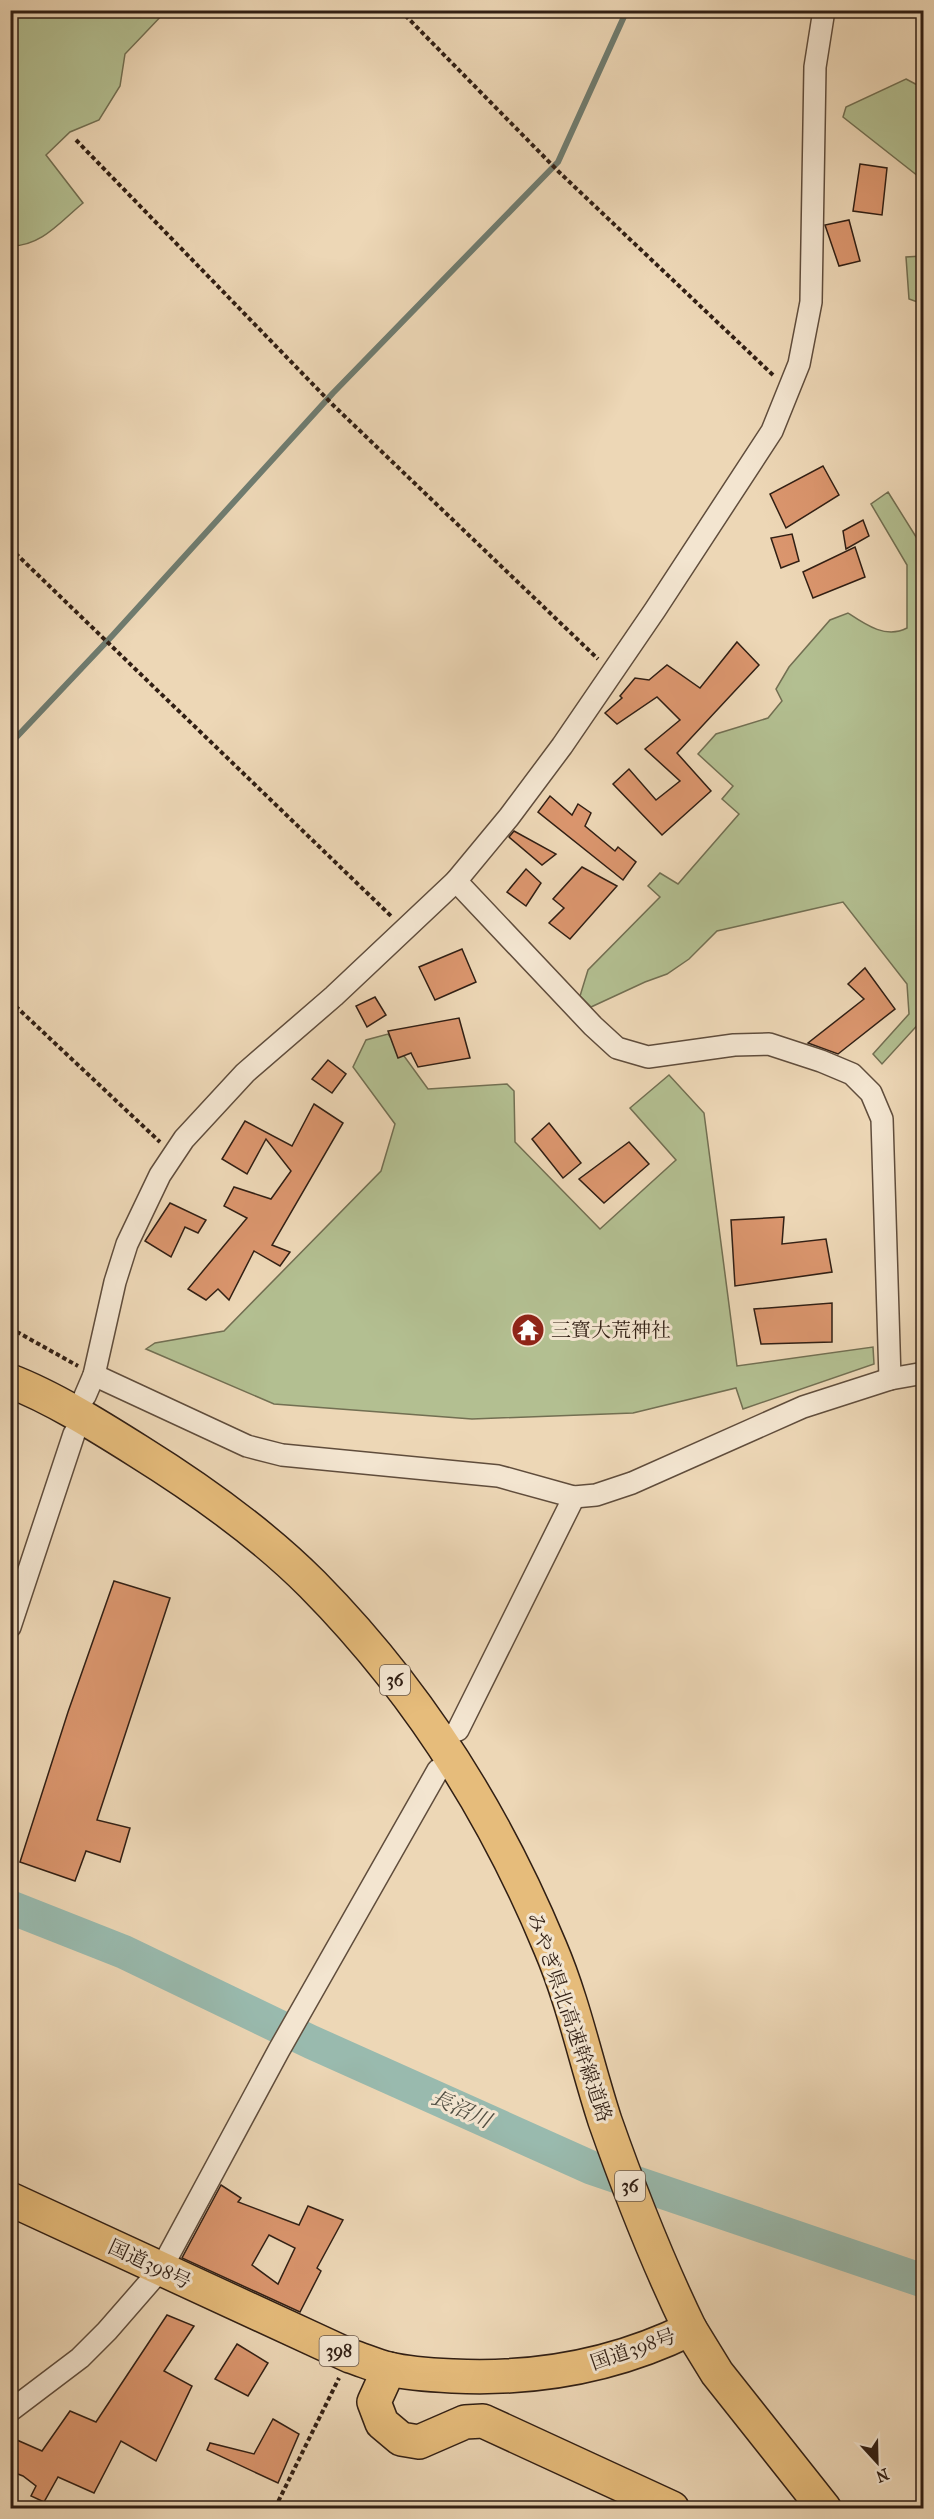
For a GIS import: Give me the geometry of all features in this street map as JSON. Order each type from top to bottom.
[{"type":"main road","name":"みやぎ県北高速幹線道路","points":[[10,1381],[121,1440],[187,1482],[253,1533],[310,1582],[356,1632],[418,1709],[471,1786],[515,1866],[552,1950],[605,2119],[654,2253],[690,2329]]},
{"type":"main road","name":"国道398号","points":[[10,2199],[350,2356],[389,2369],[482,2377],[523,2376],[570,2370],[615,2360],[690,2329],[717,2373],[824,2508]]},
{"type":"main road","name":"398","points":[[389,2369],[374,2402],[382,2423],[401,2439],[419,2442],[465,2422],[483,2421],[672,2508]]},
{"type":"street","points":[[85,1396],[94,1375],[115,1282],[127,1244],[142,1210],[173,1155],[213,1106],[244,1073],[334,996],[456,881],[509,817],[562,746],[655,610],[772,431],[790,391],[805,340],[811,302],[815,67],[824,10]]},
{"type":"street","points":[[456,881],[593,1026],[617,1048],[648,1057],[734,1045],[769,1044],[852,1074],[871,1093],[882,1119],[890,1379]]},
{"type":"street","points":[[94,1375],[246,1446],[282,1455],[498,1476],[574,1497],[596,1495],[632,1483],[803,1407],[890,1379],[924,1373]]},
{"type":"street","points":[[10,1627],[74,1434]]},
{"type":"street","points":[[458,1730],[574,1497]]},
{"type":"street","points":[[10,2411],[80,2358],[161,2269],[279,2050],[438,1770]]},
{"type":"path","points":[[400,10],[559,172],[790,391]]},
{"type":"path","points":[[76,140],[333,405],[612,672]]},
{"type":"path","points":[[10,548],[404,929]]},
{"type":"path","points":[[10,1001],[173,1155]]},
{"type":"path","points":[[10,1328],[94,1375]]},
{"type":"path","points":[[275,2508],[350,2356]]},
{"type":"green space","points":[[10,11],[166,11],[125,54],[120,86],[99,120],[70,132],[46,155],[83,203],[41,238],[10,246]]},
{"type":"green space","points":[[906,79],[923,88],[923,180],[843,117],[846,107]]},
{"type":"green space","points":[[924,256],[923,304],[909,299],[906,257]]},
{"type":"green space","points":[[888,492],[923,548],[923,1019],[882,1064],[873,1054],[909,1014],[907,984],[843,902],[717,931],[689,959],[667,974],[591,1007],[580,996],[588,970],[660,897],[648,886],[660,873],[678,884],[739,814],[722,799],[733,786],[698,754],[716,734],[768,718],[782,701],[776,689],[789,667],[830,620],[848,613],[876,629],[891,632],[907,628],[907,565],[871,504]]},
{"type":"green space","points":[[388,1034],[428,1089],[507,1084],[514,1091],[515,1142],[600,1229],[676,1160],[630,1108],[669,1075],[704,1113],[737,1366],[873,1347],[874,1364],[743,1409],[736,1388],[633,1413],[472,1419],[274,1404],[146,1349],[155,1343],[224,1331],[381,1171],[395,1124],[353,1067],[366,1040]]},
{"type":"building","points":[[860,164],[887,168],[882,215],[853,211]]},
{"type":"building","points":[[849,220],[860,261],[839,266],[825,225]]},
{"type":"building","points":[[823,466],[839,495],[786,528],[770,494]]},
{"type":"building","points":[[863,520],[869,536],[846,549],[843,531]]},
{"type":"building","points":[[792,534],[799,561],[781,568],[771,538]]},
{"type":"building","points":[[855,547],[865,577],[813,598],[803,572]]},
{"type":"building","points":[[737,642],[759,665],[677,753],[711,791],[662,835],[613,784],[629,769],[656,800],[680,781],[645,749],[680,720],[657,697],[617,724],[605,713],[622,698],[620,696],[635,678],[649,680],[667,665],[700,688]]},
{"type":"building","points":[[550,796],[572,815],[578,804],[591,813],[585,826],[615,851],[618,847],[636,862],[623,880],[538,812]]},
{"type":"building","points":[[514,831],[556,854],[542,865],[509,837]]},
{"type":"building","points":[[582,867],[617,886],[570,939],[549,923],[564,908],[553,899]]},
{"type":"building","points":[[526,869],[541,883],[526,906],[507,892]]},
{"type":"building","points":[[462,949],[476,982],[435,1000],[419,967]]},
{"type":"building","points":[[865,968],[895,1009],[838,1054],[808,1043],[864,999],[848,984]]},
{"type":"building","points":[[375,997],[386,1015],[367,1027],[356,1006]]},
{"type":"building","points":[[459,1018],[470,1058],[418,1067],[411,1053],[398,1058],[388,1031]]},
{"type":"building","points":[[328,1060],[346,1074],[332,1093],[312,1079]]},
{"type":"building","points":[[314,1104],[343,1123],[272,1245],[290,1252],[280,1266],[254,1251],[229,1300],[218,1289],[206,1300],[188,1289],[247,1218],[224,1206],[234,1187],[271,1199],[291,1171],[266,1139],[247,1174],[222,1159],[245,1121],[292,1146]]},
{"type":"building","points":[[549,1123],[581,1163],[563,1178],[532,1139]]},
{"type":"building","points":[[629,1142],[649,1164],[604,1203],[579,1179]]},
{"type":"building","points":[[170,1203],[206,1220],[198,1233],[185,1227],[171,1257],[145,1241]]},
{"type":"building","points":[[784,1217],[782,1244],[826,1239],[832,1272],[735,1286],[731,1220]]},
{"type":"building","points":[[832,1303],[832,1342],[761,1344],[754,1309]]},
{"type":"building","points":[[114,1581],[170,1598],[97,1820],[130,1828],[120,1862],[86,1851],[75,1881],[20,1862],[68,1712]]},
{"type":"building","points":[[221,2185],[241,2198],[238,2202],[299,2225],[308,2206],[343,2220],[317,2268],[321,2271],[300,2312],[182,2258]],"holes":[[[269,2235],[295,2248],[278,2284],[252,2265]]]},
{"type":"building","points":[[167,2315],[194,2326],[164,2371],[192,2386],[156,2461],[121,2441],[94,2493],[58,2477],[44,2502],[31,2496],[36,2486],[23,2476],[10,2471],[10,2437],[42,2451],[70,2411],[96,2422]]},
{"type":"building","points":[[237,2344],[268,2363],[248,2396],[215,2379]]},
{"type":"building","points":[[273,2419],[299,2434],[278,2483],[207,2450],[210,2443],[254,2454]]},
{"type":"waterway","points":[[10,744],[112,636],[333,393],[558,162],[627,10]]},
{"type":"waterway","name":"長沼川","points":[[10,1907],[124,1952],[311,2042],[592,2168],[924,2281]]},
{"type":"place","name":"三寳大荒神社","points":[[528,1330]]}]
